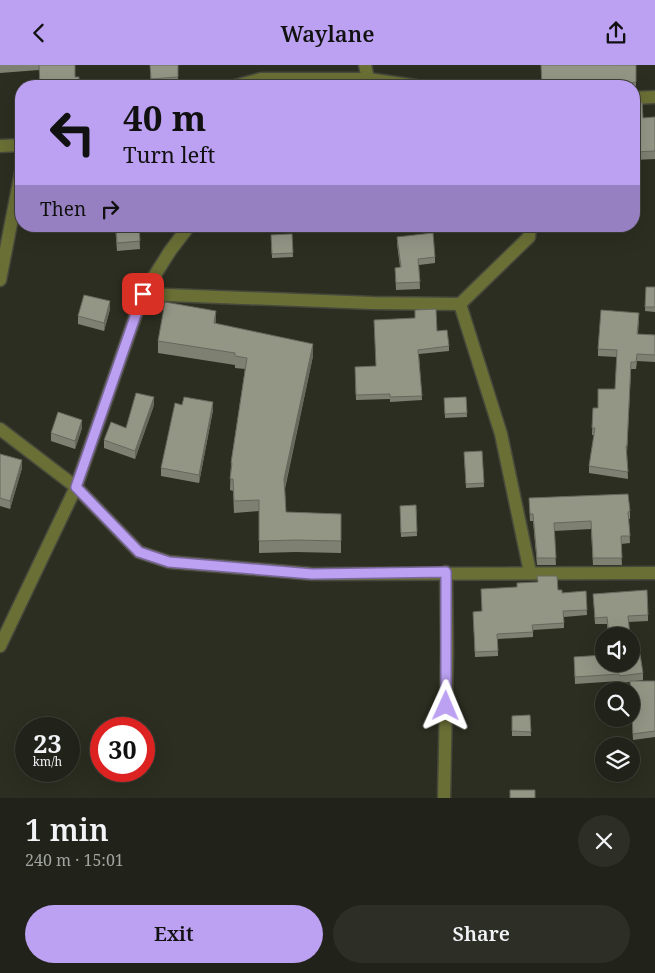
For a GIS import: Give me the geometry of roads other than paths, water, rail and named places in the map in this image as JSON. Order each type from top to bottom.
[{"type":"street","points":[[365,65],[368,79]]},
{"type":"street","points":[[341,80],[375,80]]},
{"type":"street","points":[[640,98],[655,97]]},
{"type":"street","points":[[0,147],[15,146]]},
{"type":"street","points":[[0,280],[15,203]]},
{"type":"street","points":[[0,646],[76,487],[143,294],[184,232]]},
{"type":"street","points":[[143,294],[373,303],[460,304],[529,237],[529,232]]},
{"type":"street","points":[[460,304],[501,434],[530,573]]},
{"type":"street","points":[[0,429],[76,487],[139,552],[169,562],[312,574],[446,572],[655,573]]},
{"type":"street","points":[[444,798],[447,651],[446,572]]}]
